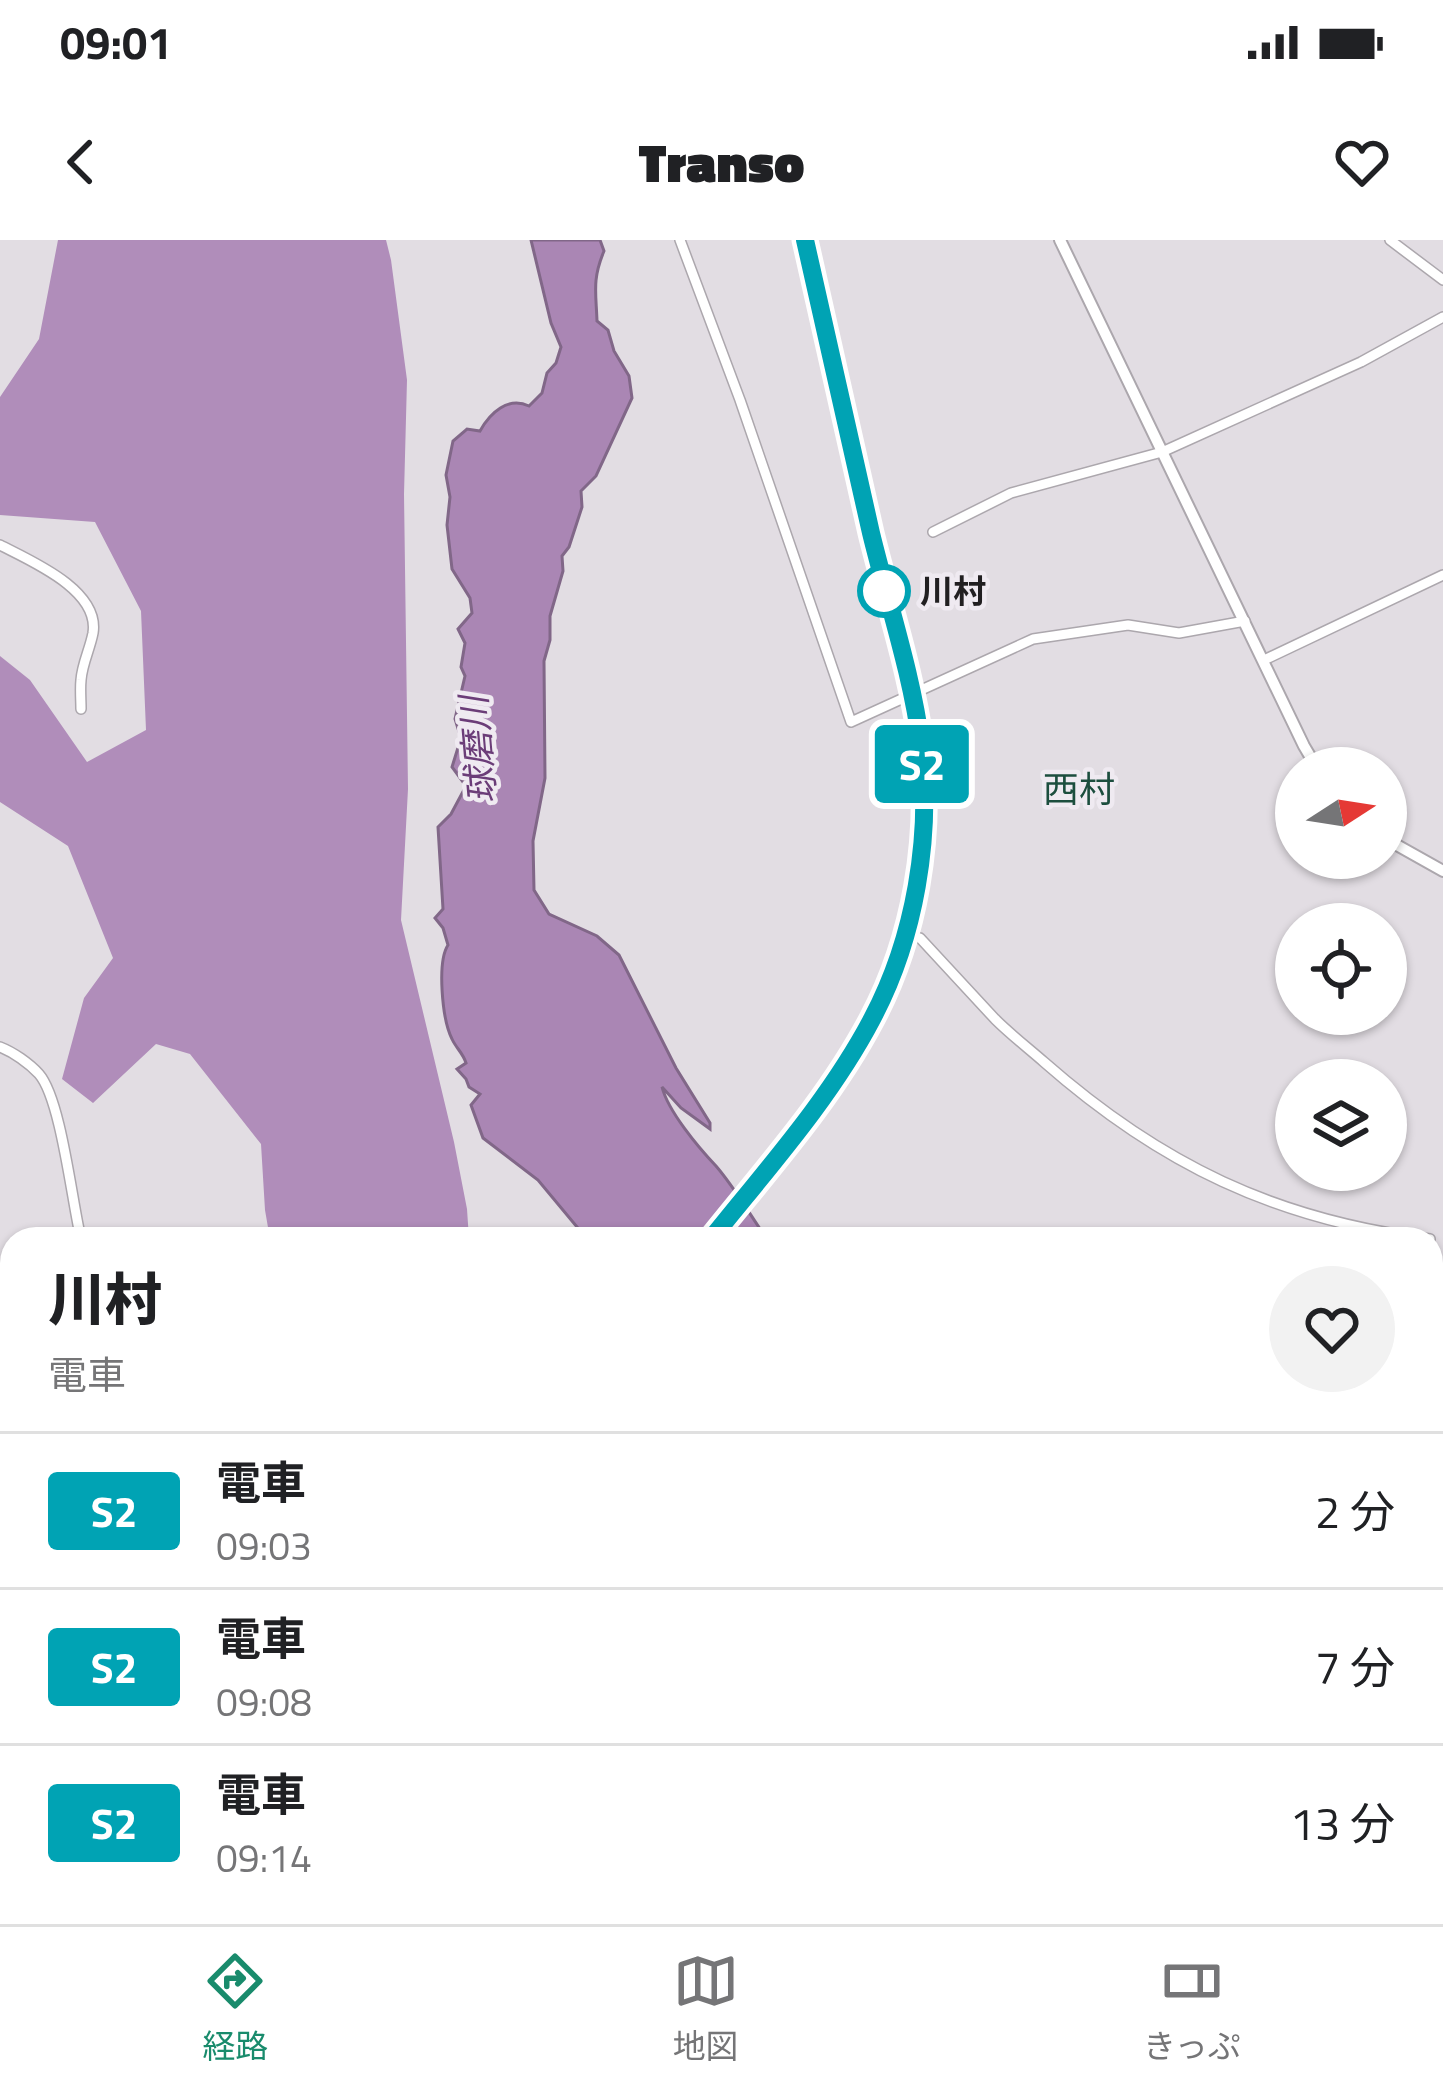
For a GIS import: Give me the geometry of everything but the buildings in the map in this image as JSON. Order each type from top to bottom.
[{"type":"street","points":[[680,240],[851,722],[1034,639],[1128,626],[1179,633],[1245,621]]},
{"type":"street","points":[[1060,240],[1305,747]]},
{"type":"street","points":[[1390,240],[1443,280]]},
{"type":"street","points":[[933,532],[1011,493],[1162,452],[1361,362],[1443,317]]},
{"type":"street","points":[[0,545],[70,586],[88,605],[94,630],[81,679],[81,709]]},
{"type":"street","points":[[1264,659],[1443,575]]},
{"type":"street","points":[[1407,853],[1443,871]]},
{"type":"street","points":[[920,938],[998,1021],[1072,1086],[1170,1156],[1220,1183],[1357,1227]]},
{"type":"street","points":[[0,1047],[40,1075],[51,1098],[79,1227]]},
{"type":"shaded area","points":[[58,240],[386,240],[407,380],[408,789],[401,920],[454,1142],[468,1227],[268,1227],[261,1144],[190,1054],[156,1044],[93,1103],[62,1079],[84,998],[113,958],[68,846],[0,802],[0,656],[30,680],[87,762],[146,730],[141,611],[95,522],[0,515],[0,397],[39,339]]},
{"type":"water","name":"球磨川","points":[[531,240],[600,240],[604,251],[596,278],[597,321],[608,330],[629,376],[632,398],[596,476],[581,491],[582,507],[562,556],[563,571],[550,616],[544,661],[545,778],[533,841],[534,890],[549,914],[597,936],[619,955],[710,1129],[662,1087],[670,1107],[759,1227],[577,1227],[538,1180],[483,1138],[471,1105],[480,1094],[457,1069],[466,1063],[446,1018],[442,977],[448,945],[435,918],[443,909],[438,827],[466,786],[452,767],[461,738],[455,719],[465,676],[461,667],[465,643],[458,629],[472,613],[470,598],[452,569],[446,475],[453,441],[467,429],[480,431],[507,405],[529,406],[542,393],[561,347]]},
{"type":"railway","points":[[721,1227],[818,1106],[872,1019],[899,955],[922,851],[924,780],[917,720],[805,240]]},
{"type":"train","name":"S2","points":[[721,1227],[798,1130],[872,1019],[902,945],[922,850],[925,797],[912,694],[884,591],[805,240]]},
{"type":"place","name":"川村","points":[[884,591]]},
{"type":"district","name":"西村","points":[[1079,788]]}]
